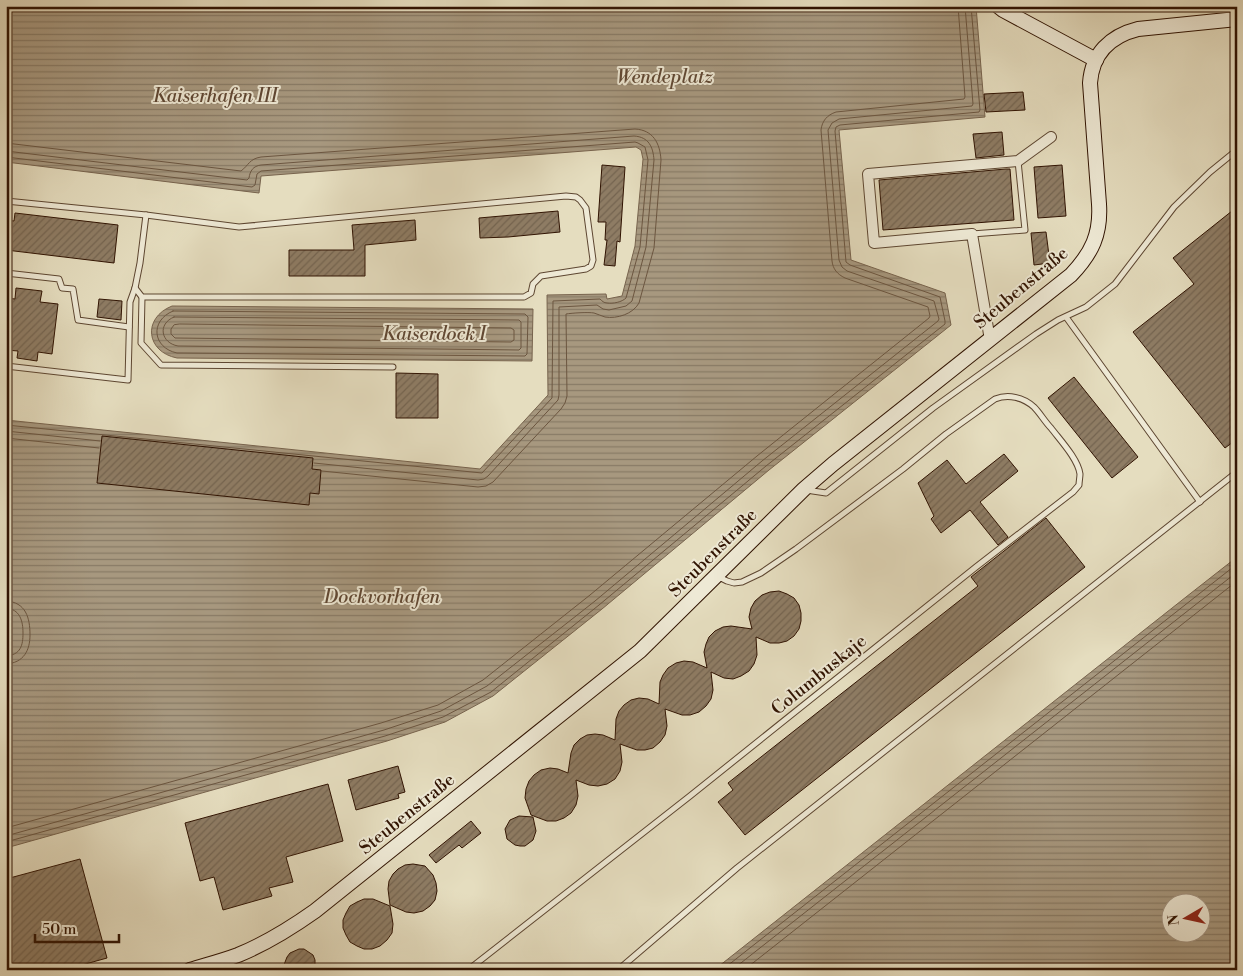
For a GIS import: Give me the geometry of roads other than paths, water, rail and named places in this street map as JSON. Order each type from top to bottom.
[{"type":"street","points":[[998,6],[1096,60],[1112,40],[1129,31],[1237,19]]},
{"type":"street","name":"Steubenstraße","points":[[190,970],[223,960],[259,945],[315,911],[640,651],[804,489],[1071,275],[1085,259],[1099,229],[1100,217],[1090,83],[1090,72],[1096,60]]},
{"type":"street","points":[[990,340],[972,234],[874,242],[868,174],[1018,161],[1051,137]]},
{"type":"lane","points":[[804,489],[826,493],[933,408],[1036,334],[1086,307],[1115,284],[1174,207],[1210,172],[1237,150]]},
{"type":"lane","points":[[972,234],[1025,230],[1018,161]]},
{"type":"lane","points":[[6,200],[239,227],[576,196],[586,208],[594,260],[591,266],[586,269],[541,276],[533,284],[531,292],[524,297],[142,297]]},
{"type":"lane","points":[[6,366],[128,380],[130,302],[140,262],[146,215]]},
{"type":"lane","points":[[6,273],[59,279],[62,288],[73,290],[78,320],[129,327]]},
{"type":"lane","points":[[134,288],[142,297],[141,343],[161,365],[392,367]]},
{"type":"lane","points":[[1066,317],[1200,502]]},
{"type":"lane","name":"Columbuskaje","points":[[468,970],[1073,492],[1079,485],[1080,472],[1071,453],[1034,407],[1026,401],[1010,396],[1001,397],[946,434],[796,549],[761,573],[747,580],[734,583],[726,582],[716,576]]},
{"type":"lane","points":[[618,970],[737,868],[1237,472]]},
{"type":"water","points":[[6,6],[976,6],[985,117],[839,130],[851,260],[945,293],[951,325],[769,470],[602,609],[493,696],[445,722],[387,741],[6,848],[6,647],[11,642],[11,625],[6,616],[6,420],[480,469],[548,395],[547,295],[606,294],[607,299],[622,296],[635,246],[643,159],[641,150],[636,147],[261,176],[259,193],[6,162]]},
{"type":"water","name":"Kaiserdock I","points":[[172,306],[533,309],[532,361],[177,358],[167,355],[159,349],[154,342],[152,334],[152,326],[156,318],[162,311]]},
{"type":"water","points":[[1237,557],[1237,970],[714,970]]},
{"type":"water label","name":"Wendeplatz","points":[[665,77]]},
{"type":"water label","name":"Kaiserhafen III","points":[[215,96]]},
{"type":"water label","name":"Dockvorhafen","points":[[382,597]]}]
